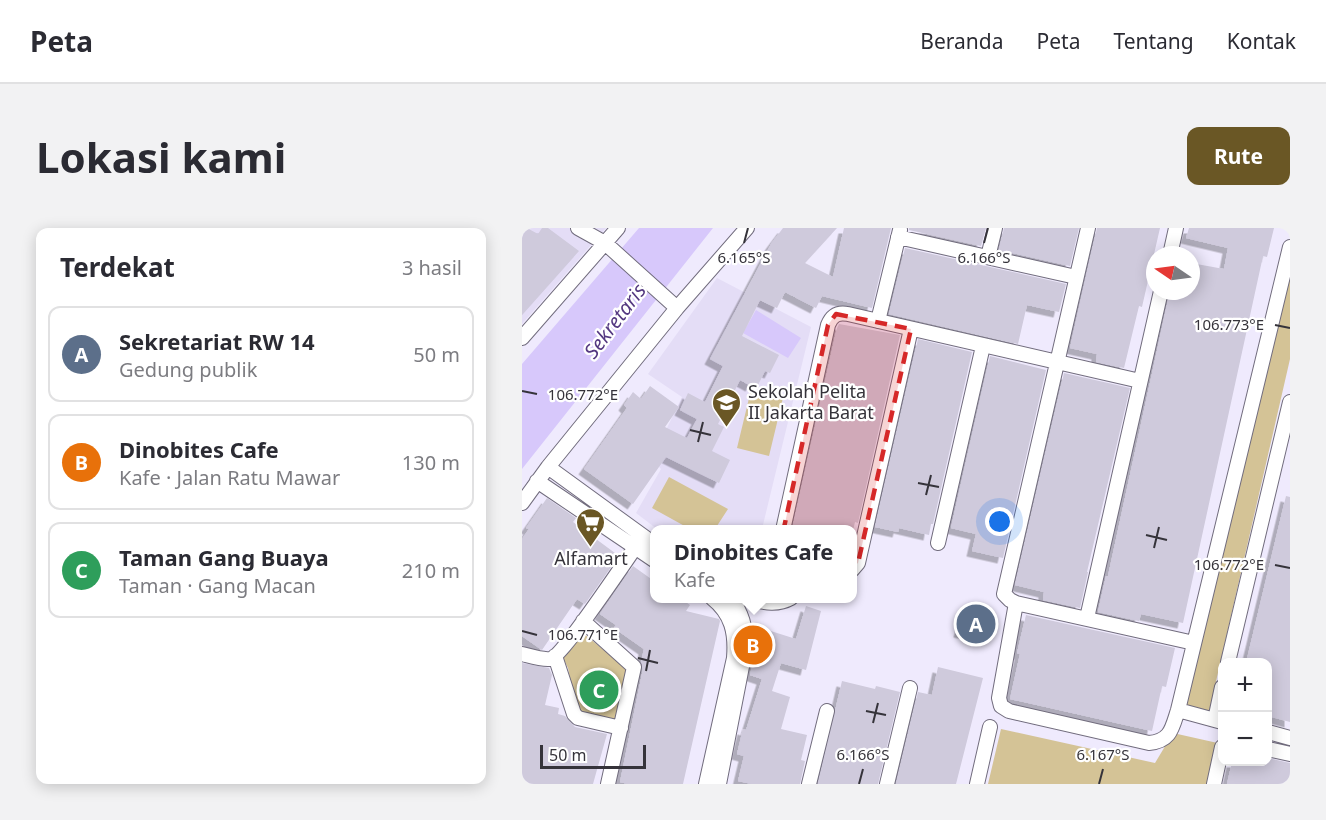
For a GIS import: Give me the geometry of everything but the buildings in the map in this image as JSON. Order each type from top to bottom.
[{"type":"street","points":[[578,228],[608,246],[675,306]]},
{"type":"street","points":[[522,338],[608,246],[618,228]]},
{"type":"street","points":[[522,503],[675,306],[747,228]]},
{"type":"street","points":[[988,257],[995,228]]},
{"type":"street","points":[[1088,228],[1004,592],[1010,600],[1016,603],[1194,643]]},
{"type":"street","points":[[1172,246],[1176,228]]},
{"type":"street","points":[[878,321],[899,232],[988,257],[1076,277]]},
{"type":"street","points":[[1016,603],[999,698],[1001,706],[1009,711],[1149,742],[1159,742],[1166,738],[1171,731],[1178,710],[1290,247]]},
{"type":"street","points":[[1087,618],[1159,300]]},
{"type":"street","points":[[784,525],[831,319],[842,312],[1140,381]]},
{"type":"street","points":[[857,564],[911,329]]},
{"type":"street","points":[[938,543],[983,346]]},
{"type":"street","points":[[1229,658],[1290,402]]},
{"type":"street","points":[[522,654],[549,659],[555,656],[583,621],[634,548],[648,540],[548,467]]},
{"type":"street","points":[[537,481],[650,558]]},
{"type":"street","points":[[706,784],[734,658],[735,642],[730,619],[733,603]]},
{"type":"street","points":[[719,784],[746,646],[742,616],[734,603]]},
{"type":"street","points":[[757,603],[781,603]]},
{"type":"street","points":[[583,621],[634,667],[608,784]]},
{"type":"street","points":[[555,656],[574,714],[578,718],[621,728]]},
{"type":"street","points":[[887,784],[910,688]]},
{"type":"street","points":[[1178,710],[1218,721]]},
{"type":"street","points":[[809,784],[827,711]]},
{"type":"street","points":[[977,784],[990,727]]},
{"type":"street","points":[[1272,733],[1290,738]]},
{"type":"street","points":[[1272,750],[1290,754]]},
{"type":"street","points":[[1214,784],[1218,766]]},
{"type":"highlighted area","points":[[836,314],[911,329],[858,563],[846,571],[785,557],[780,546],[828,325]]},
{"type":"shaded area","points":[[522,228],[606,228],[522,324]]},
{"type":"shaded area","points":[[1290,257],[1290,359],[1221,658],[1218,658],[1218,673],[1206,725],[1177,717]]},
{"type":"shaded area","name":"Sekolah Pelita II Jakarta Barat","points":[[717,278],[811,327],[763,525],[652,525],[636,513],[661,469],[652,459],[682,397],[648,374]]},
{"type":"shaded area","points":[[751,390],[783,398],[769,456],[737,448]]},
{"type":"shaded area","points":[[669,477],[728,509],[718,525],[683,525],[652,508]]},
{"type":"shaded area","points":[[582,632],[629,671],[619,723],[579,713],[576,709],[568,668],[563,658]]},
{"type":"shaded area","points":[[1001,729],[1155,763],[1173,733],[1218,743],[1218,759],[1211,784],[988,784]]},
{"type":"water","name":"Sekretaris","points":[[639,228],[713,228],[522,469],[522,364]]},
{"type":"water","points":[[756,310],[801,338],[788,358],[743,333]]},
{"type":"place","name":"Sekolah Pelita II Jakarta Barat","points":[[727,428]]},
{"type":"place","name":"Alfamart","points":[[591,548]]},
{"type":"place","name":"Sekretariat RW 14","points":[[976,624]]},
{"type":"place","name":"Dinobites Cafe","points":[[753,645]]},
{"type":"place","name":"Taman Gang Buaya","points":[[599,690]]}]
